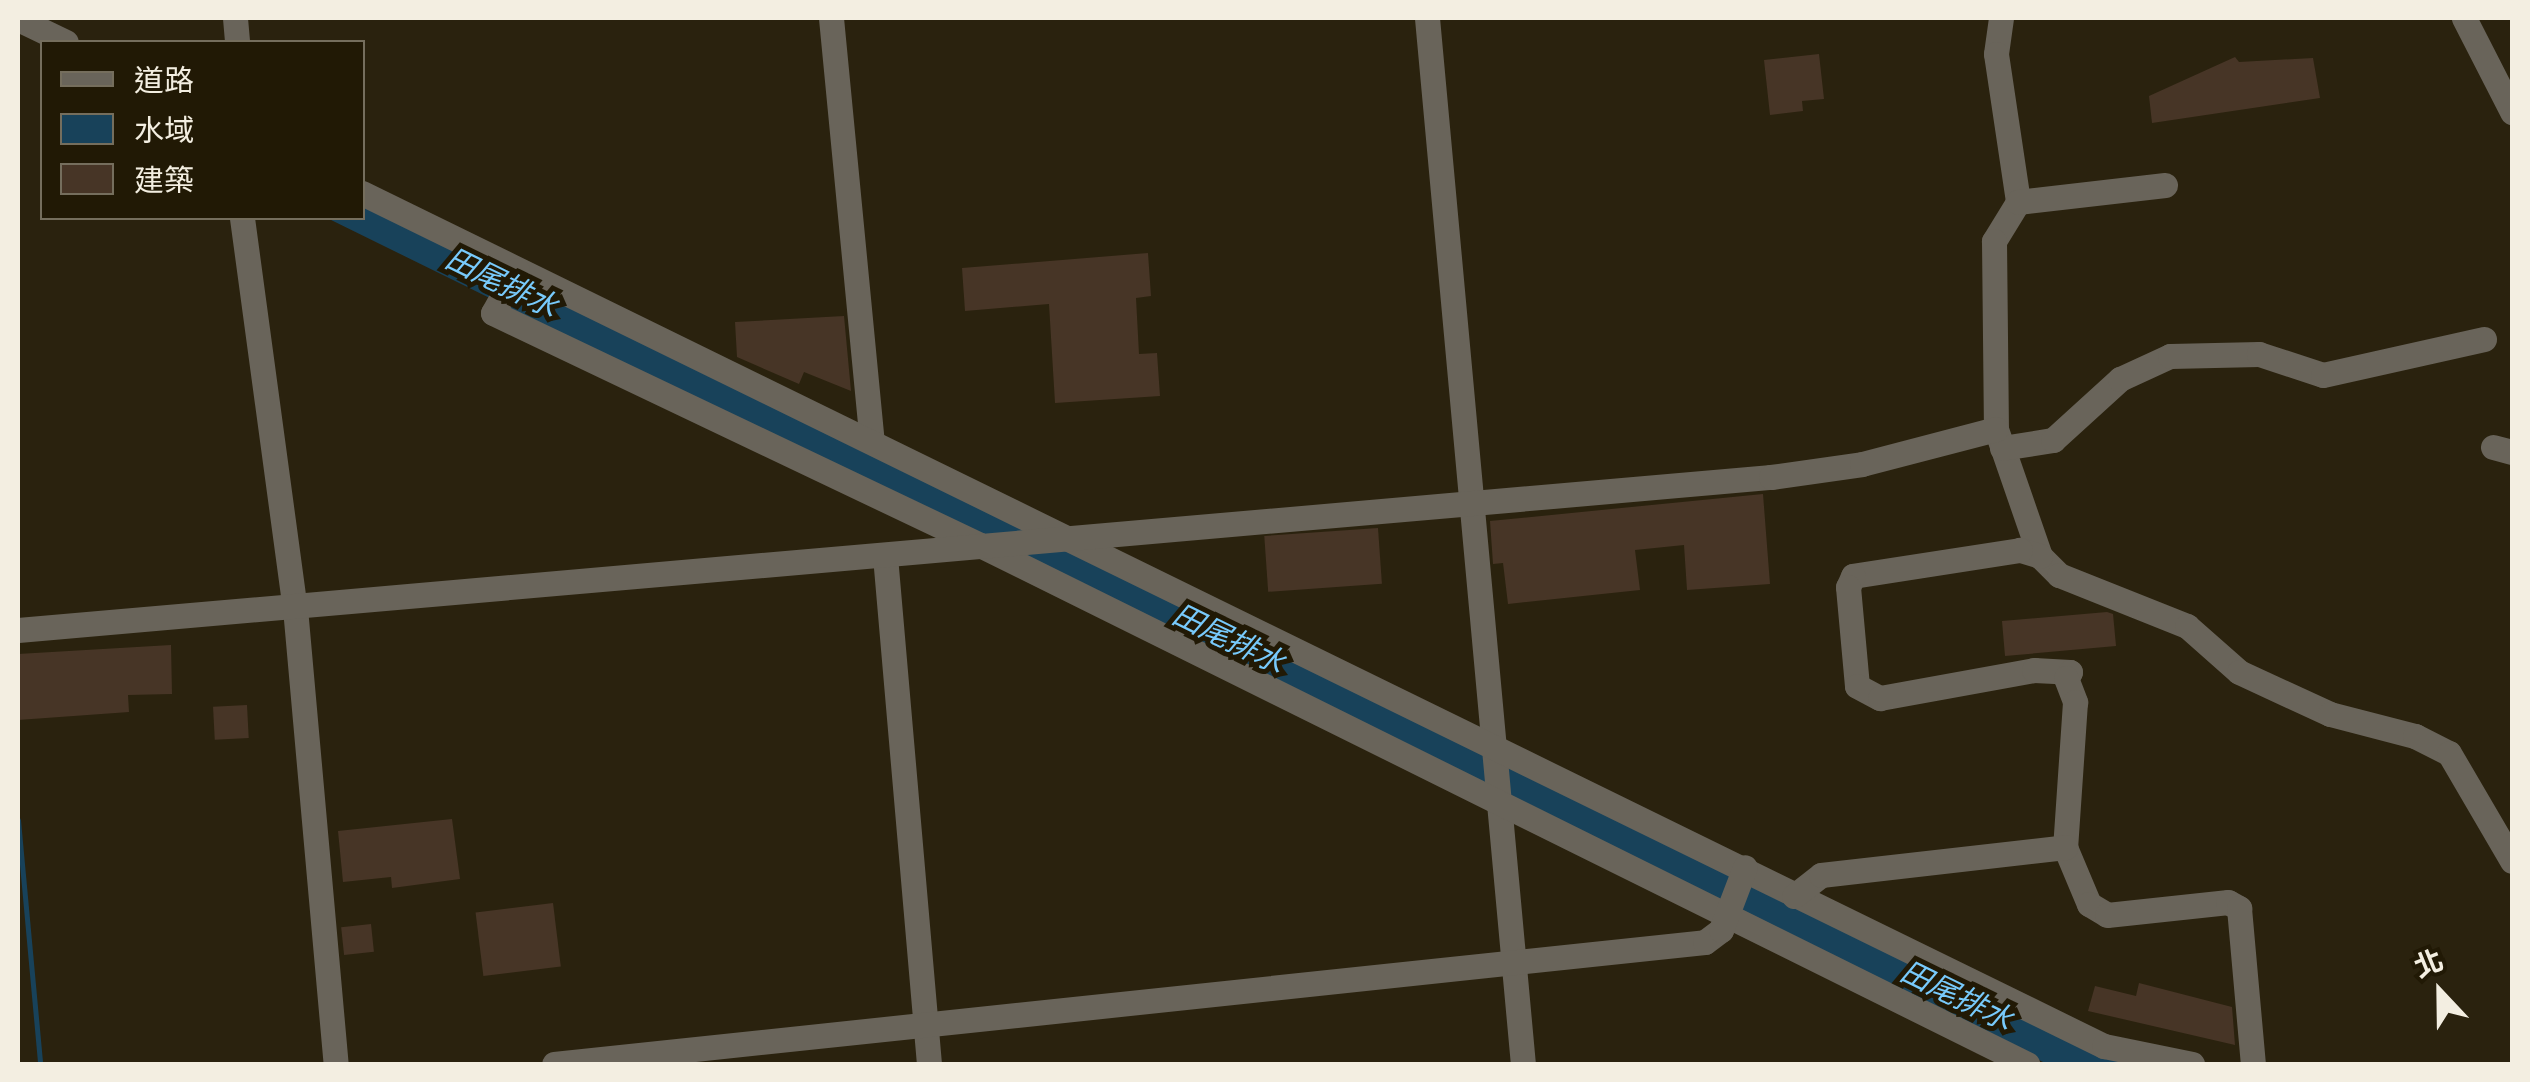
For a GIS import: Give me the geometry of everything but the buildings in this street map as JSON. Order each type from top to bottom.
[{"type":"street","points":[[830,18],[872,440]]},
{"type":"street","points":[[1427,18],[1523,1064]]},
{"type":"street","points":[[2001,18],[1996,54],[2018,202],[1994,241],[1999,438],[2040,556]]},
{"type":"street","points":[[2464,18],[2512,112]]},
{"type":"street","points":[[18,19],[62,40]]},
{"type":"street","points":[[2018,202],[2165,185]]},
{"type":"street","points":[[365,194],[1495,747],[1742,874],[1848,916],[2104,1046],[2192,1064]]},
{"type":"street","points":[[242,220],[295,608],[336,1064]]},
{"type":"street","points":[[517,270],[493,312],[980,545],[1499,808],[1726,914],[2027,1064]]},
{"type":"street","points":[[18,630],[1473,504],[1844,466],[1999,438],[2053,440],[2120,379],[2170,356],[2260,354],[2323,375],[2484,339]]},
{"type":"street","points":[[2050,411],[2053,440]]},
{"type":"street","points":[[2253,1064],[2239,908],[2228,902],[2107,915],[2089,904],[2064,847],[2075,702],[2066,678],[2070,672],[2034,670],[1870,695],[1858,686],[1848,587],[1853,576],[2020,550],[2040,556],[2059,574],[2187,626],[2239,672],[2330,714],[2415,736],[2450,753],[2512,861]]},
{"type":"street","points":[[886,556],[929,1064]]},
{"type":"street","points":[[1794,896],[1821,875],[2064,847]]},
{"type":"street","points":[[554,1064],[1704,942],[1721,930],[1742,874]]},
{"type":"water","name":"田尾排水","points":[[365,202],[2153,1064],[2047,1064],[331,220],[365,220]]},
{"type":"waterway","points":[[18,820],[40,1064]]}]
